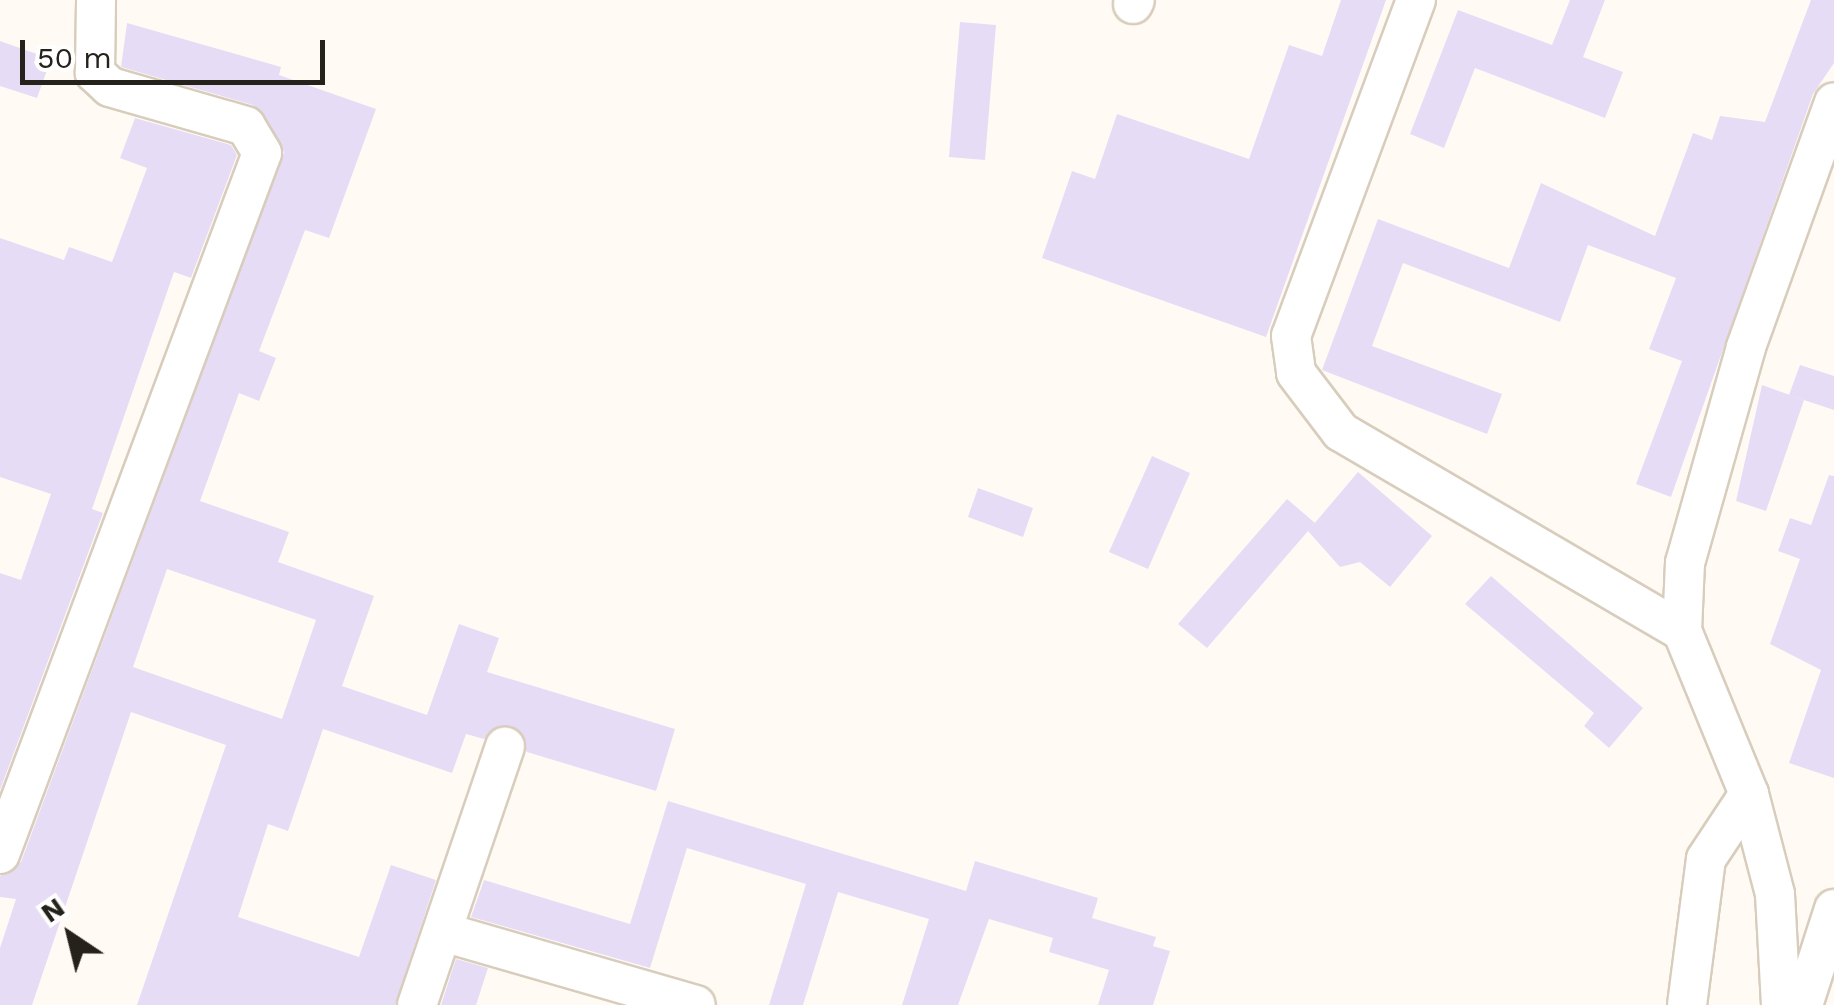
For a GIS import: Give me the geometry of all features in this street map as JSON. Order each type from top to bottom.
[{"type":"street","points":[[0,854],[262,153],[246,126],[110,87],[95,74],[96,0]]},
{"type":"street","points":[[1416,0],[1291,336],[1296,373],[1341,432],[1682,631]]},
{"type":"street","points":[[1781,1005],[1774,894],[1749,794],[1682,631],[1684,563],[1746,347],[1834,102]]},
{"type":"street","points":[[417,1005],[506,747]]},
{"type":"street","points":[[1687,1005],[1706,859],[1749,794]]},
{"type":"street","points":[[1803,1005],[1834,910]]},
{"type":"street","points":[[444,932],[696,1005]]},
{"type":"building","points":[[1341,0],[1386,0],[1266,337],[1042,258],[1072,171],[1095,179],[1117,114],[1249,159],[1289,45],[1322,56]]},
{"type":"building","points":[[1570,0],[1605,0],[1583,57],[1623,72],[1605,118],[1475,68],[1444,148],[1410,134],[1458,10],[1552,45]]},
{"type":"building","points":[[1811,0],[1834,0],[1834,63],[1813,94],[1671,497],[1636,484],[1682,361],[1649,349],[1676,278],[1588,245],[1560,322],[1403,263],[1372,346],[1502,394],[1487,434],[1322,370],[1378,219],[1509,268],[1541,183],[1655,236],[1693,133],[1712,140],[1720,116],[1765,122]]},
{"type":"building","points":[[960,22],[996,25],[985,160],[949,157]]},
{"type":"building","points":[[127,23],[281,67],[279,75],[376,109],[329,238],[305,230],[259,351],[276,358],[259,401],[239,393],[200,501],[289,532],[278,562],[374,596],[342,686],[427,715],[459,624],[499,638],[487,672],[675,729],[656,791],[527,752],[511,726],[484,739],[466,734],[452,773],[323,729],[288,831],[268,824],[238,917],[359,957],[391,865],[436,880],[395,1005],[137,1005],[226,745],[131,712],[32,1005],[0,1005],[0,948],[16,899],[0,897],[0,876],[21,862],[284,152],[253,105],[121,67]],"holes":[[[167,569],[316,620],[282,719],[133,667]]]},
{"type":"building","points":[[0,41],[51,59],[37,98],[0,86]]},
{"type":"building","points":[[135,118],[231,145],[237,155],[191,278],[174,272],[92,509],[103,513],[0,790],[0,573],[21,580],[51,494],[0,477],[0,238],[64,260],[69,247],[112,262],[147,168],[120,158]]},
{"type":"building","points":[[1800,365],[1834,376],[1834,410],[1789,395]]},
{"type":"building","points":[[1762,385],[1804,400],[1766,511],[1736,501]]},
{"type":"building","points":[[1152,456],[1190,473],[1148,569],[1109,552]]},
{"type":"building","points":[[1358,472],[1432,536],[1390,587],[1360,562],[1340,567],[1308,531]]},
{"type":"building","points":[[1829,475],[1834,476],[1834,778],[1789,763],[1821,670],[1770,644],[1800,559],[1778,551],[1790,518],[1811,525]]},
{"type":"building","points":[[978,488],[1033,508],[1023,537],[968,517]]},
{"type":"building","points":[[1287,499],[1315,523],[1207,648],[1178,624]]},
{"type":"building","points":[[1491,576],[1643,708],[1609,748],[1584,726],[1594,713],[1465,604]]},
{"type":"building","points":[[668,801],[966,891],[975,861],[1098,898],[1092,918],[1156,937],[1153,946],[1170,951],[1153,1005],[1098,1005],[1109,970],[1049,952],[1053,938],[989,919],[958,1005],[902,1005],[929,919],[838,892],[803,1005],[769,1005],[806,884],[687,848],[650,968],[471,917],[484,880],[630,924]]},
{"type":"building","points":[[456,959],[488,968],[476,1005],[441,1005]]}]
